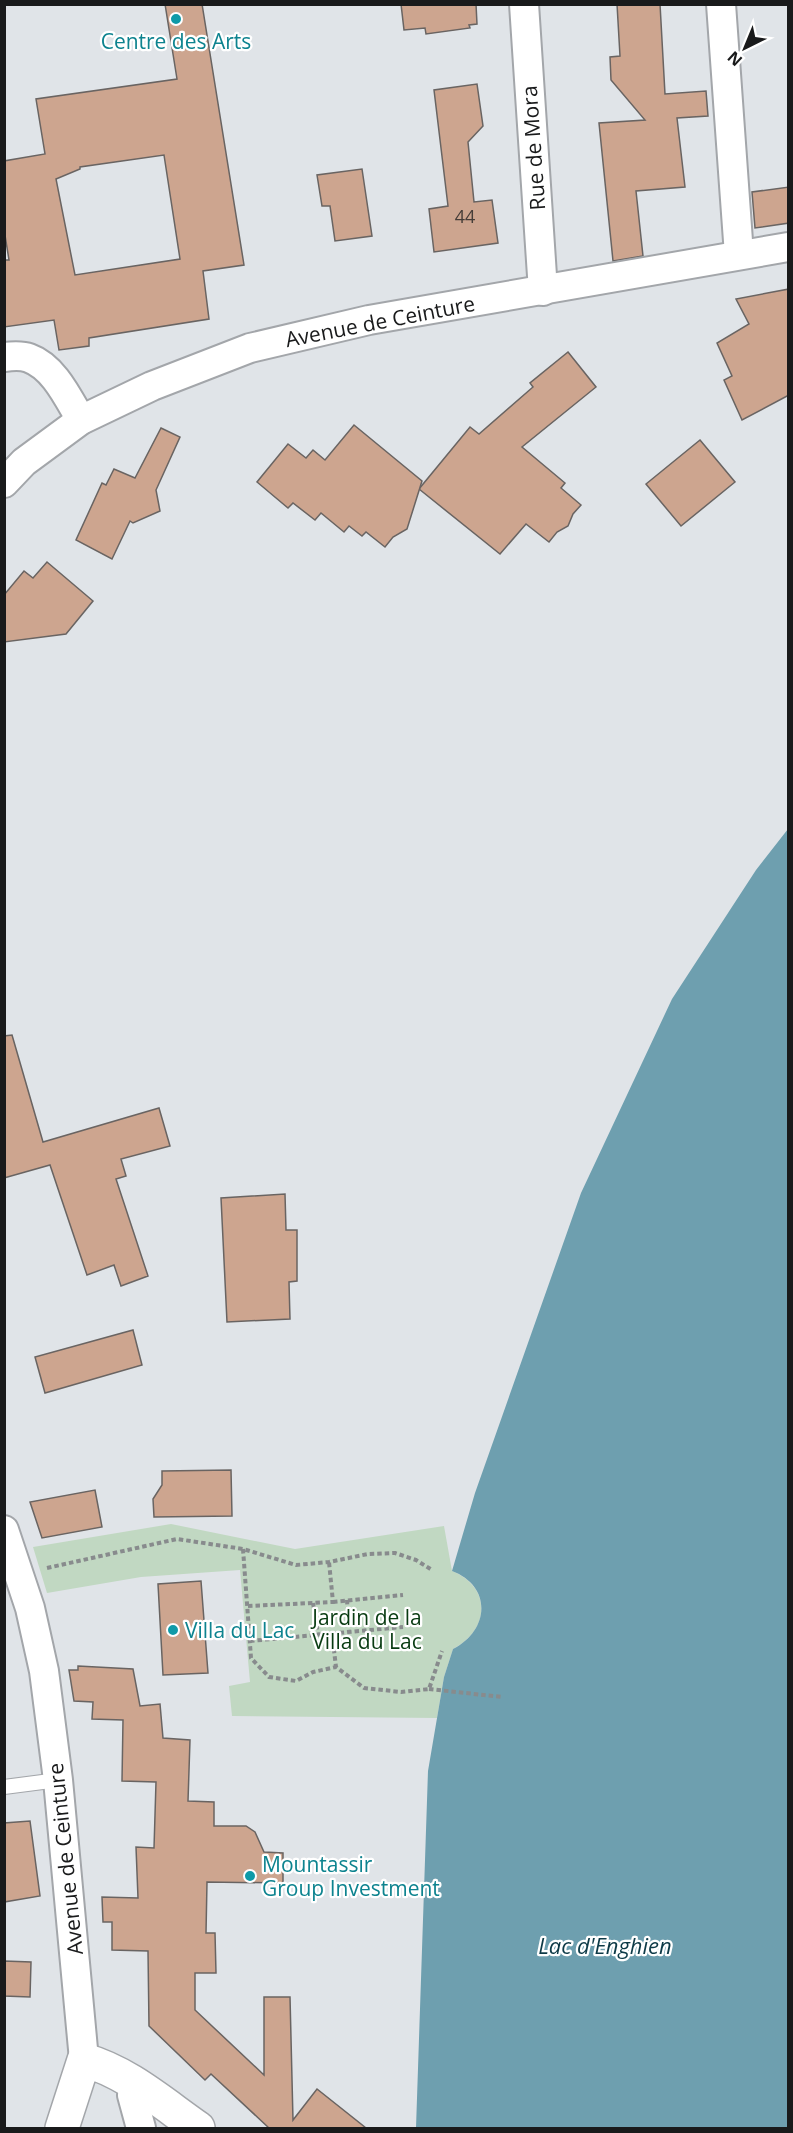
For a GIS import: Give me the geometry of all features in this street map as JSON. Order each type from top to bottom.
[{"type":"street","name":"Rue de Mora","points":[[524,4],[543,291]]},
{"type":"street","points":[[721,4],[739,255]]},
{"type":"street","name":"Avenue de Ceinture","points":[[4,483],[24,462],[81,420],[152,386],[250,348],[369,320],[789,247]]},
{"type":"street","points":[[4,357],[29,358],[45,368],[59,382],[81,420]]},
{"type":"street","name":"Avenue de Ceinture","points":[[4,1530],[30,1608],[44,1671],[58,1780],[84,2060]]},
{"type":"street","points":[[62,2128],[84,2060],[105,2066],[198,2128]]},
{"type":"street","points":[[137,2086],[132,2095],[141,2128]]},
{"type":"lane","points":[[4,1787],[58,1780]]},
{"type":"path","points":[[14,1558],[39,1549],[46,1568],[177,1539],[243,1548],[296,1565],[329,1562],[368,1554],[395,1553],[416,1560],[432,1570]]},
{"type":"path","points":[[243,1548],[251,1658],[269,1677],[296,1681],[313,1672],[336,1667]]},
{"type":"path","points":[[329,1562],[333,1602]]},
{"type":"path","points":[[248,1606],[333,1602],[403,1595]]},
{"type":"path","points":[[347,1600],[349,1632]]},
{"type":"path","points":[[313,1603],[318,1635]]},
{"type":"path","points":[[250,1641],[404,1627]]},
{"type":"path","points":[[332,1634],[336,1667],[364,1688],[401,1692],[429,1689],[502,1697]]},
{"type":"path","points":[[429,1689],[442,1651]]},
{"type":"green space","name":"Jardin de la Villa du Lac","points":[[171,1524],[295,1549],[444,1526],[452,1571],[465,1578],[474,1587],[480,1598],[481,1609],[474,1631],[453,1649],[444,1677],[437,1718],[232,1716],[229,1686],[250,1682],[240,1570],[141,1577],[47,1593],[33,1547]]},
{"type":"water","name":"Lac d'Enghien","points":[[788,829],[788,2128],[416,2128],[428,1771],[444,1677],[453,1649],[474,1631],[481,1608],[480,1597],[474,1587],[465,1578],[452,1571],[475,1493],[581,1193],[672,999],[756,870]]},
{"type":"building","points":[[165,4],[202,4],[244,265],[203,271],[209,319],[89,338],[89,346],[59,350],[54,320],[4,327],[4,260],[9,260],[4,229],[4,161],[45,154],[36,99],[177,79]],"holes":[[[164,155],[180,259],[75,275],[56,179],[80,167]]]},
{"type":"building","points":[[401,4],[476,4],[477,24],[469,25],[470,28],[426,34],[425,28],[404,30]]},
{"type":"building","points":[[617,4],[660,4],[665,94],[706,91],[708,116],[677,118],[685,187],[636,191],[643,256],[613,261],[599,123],[645,120],[611,80],[610,57],[620,56]]},
{"type":"building","points":[[477,84],[483,126],[468,142],[474,202],[492,200],[498,243],[434,252],[429,209],[448,206],[434,90]]},
{"type":"building","points":[[362,169],[372,236],[335,241],[330,206],[322,206],[317,175]]},
{"type":"building","points":[[789,187],[789,223],[755,228],[752,192]]},
{"type":"building","points":[[789,289],[789,395],[742,420],[724,380],[732,376],[717,343],[749,324],[736,299]]},
{"type":"building","points":[[568,352],[596,387],[522,447],[565,483],[561,488],[581,505],[573,514],[568,526],[557,532],[549,542],[526,524],[500,554],[419,489],[470,427],[479,434],[533,387],[530,383]]},
{"type":"building","points":[[354,425],[422,481],[407,529],[393,537],[385,547],[366,532],[362,536],[349,526],[344,532],[321,513],[315,520],[293,503],[288,508],[257,482],[288,444],[306,458],[313,450],[325,460]]},
{"type":"building","points":[[161,428],[180,437],[156,490],[160,511],[133,523],[130,521],[112,559],[76,540],[102,483],[106,485],[114,469],[135,478]]},
{"type":"building","points":[[700,440],[735,482],[681,526],[646,484]]},
{"type":"building","points":[[47,562],[93,601],[66,634],[4,642],[4,595],[24,571],[33,578]]},
{"type":"building","points":[[12,1035],[43,1142],[159,1108],[170,1146],[121,1159],[126,1176],[116,1179],[148,1276],[121,1286],[114,1265],[87,1275],[50,1165],[4,1178],[4,1036]]},
{"type":"building","points":[[285,1194],[286,1230],[297,1230],[297,1281],[289,1282],[290,1319],[227,1322],[221,1198]]},
{"type":"building","points":[[133,1330],[142,1365],[45,1393],[35,1357]]},
{"type":"building","points":[[231,1470],[232,1516],[154,1517],[153,1499],[162,1485],[162,1471]]},
{"type":"building","points":[[95,1490],[102,1527],[42,1538],[30,1502]]},
{"type":"building","name":"Villa du Lac","points":[[201,1581],[208,1673],[163,1675],[158,1584]]},
{"type":"building","points":[[78,1666],[133,1669],[140,1706],[160,1704],[163,1738],[190,1740],[188,1801],[214,1802],[214,1826],[246,1826],[255,1832],[264,1852],[283,1853],[283,1883],[207,1882],[206,1933],[215,1933],[216,1973],[195,1973],[195,2010],[264,2075],[264,1997],[290,1997],[293,2120],[317,2089],[366,2128],[269,2128],[211,2074],[205,2080],[149,2026],[148,1951],[112,1950],[112,1922],[103,1922],[102,1897],[138,1898],[136,1847],[154,1848],[156,1782],[122,1781],[123,1720],[92,1719],[93,1702],[74,1701],[69,1670],[78,1670]]},
{"type":"building","points":[[30,1821],[40,1896],[4,1902],[4,1823]]},
{"type":"building","points":[[4,1961],[31,1962],[30,1997],[4,1996]]},
{"type":"place","name":"Centre des Arts","points":[[176,19]]},
{"type":"place","name":"Villa du Lac","points":[[173,1630]]},
{"type":"place","name":"Mountassir Group Investment","points":[[250,1876]]}]
